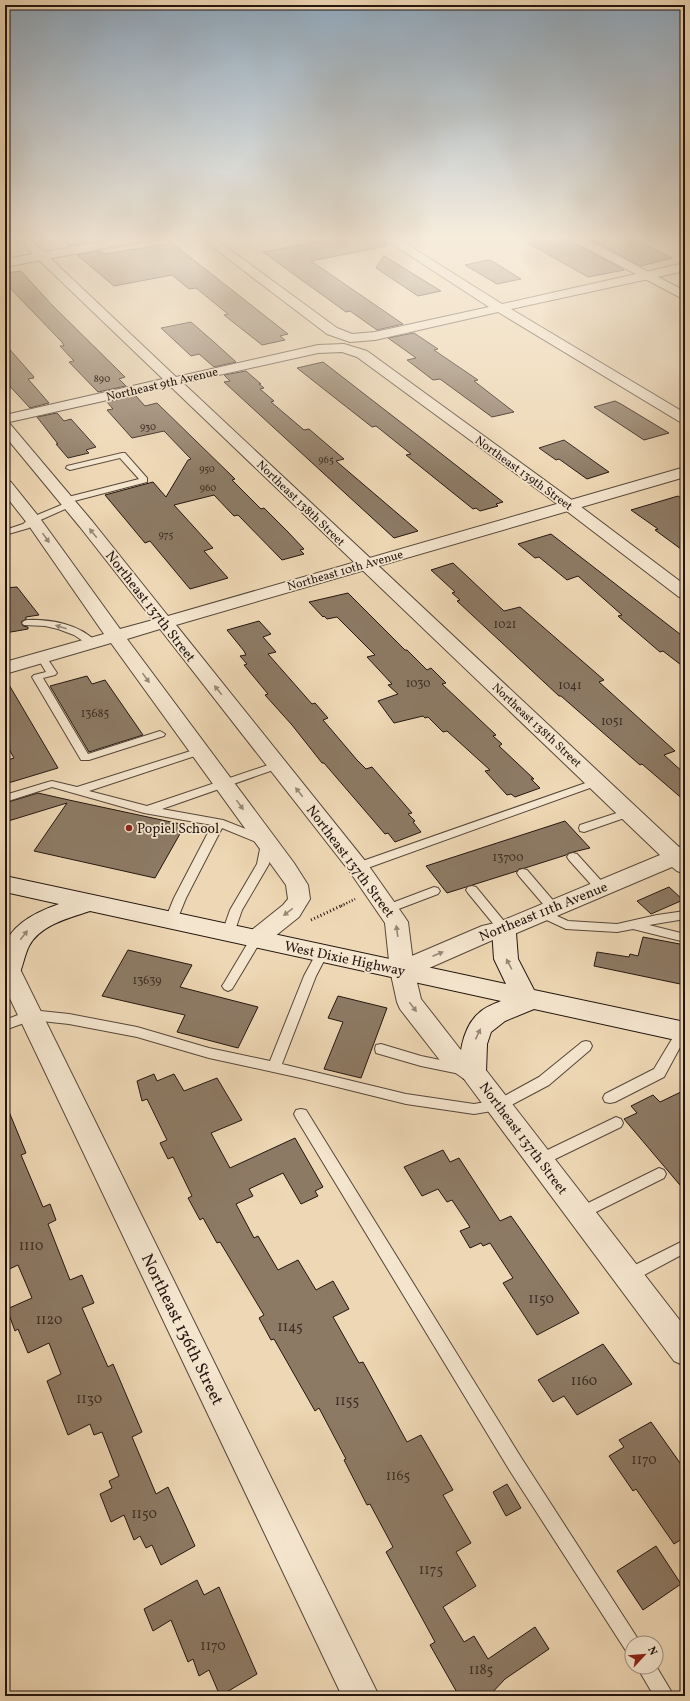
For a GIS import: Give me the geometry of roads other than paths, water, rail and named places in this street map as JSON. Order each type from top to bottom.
[{"type":"street","name":"Northeast 138th Street","points":[[106,317],[629,813],[682,859]]},
{"type":"street","name":"Northeast 139th Street","points":[[313,317],[570,506],[685,593]]},
{"type":"street","name":"Northeast 9th Avenue","points":[[5,419],[458,317]]},
{"type":"street","points":[[515,317],[685,420]]},
{"type":"street","name":"Northeast 137th Street","points":[[5,427],[164,622],[358,867],[396,922],[402,970],[409,1002],[452,1056],[474,1072],[628,1276],[683,1345]]},
{"type":"street","name":"Northeast 10th Avenue","points":[[5,668],[685,472]]},
{"type":"street","points":[[5,485],[33,520],[115,636],[224,783],[297,885],[299,899],[291,911],[256,939]]},
{"type":"street","name":"Northeast 11th Avenue","points":[[402,970],[490,932],[504,929],[601,888],[682,859]]},
{"type":"street","name":"West Dixie Highway","points":[[5,884],[684,1032]]},
{"type":"street","points":[[7,967],[21,939],[32,926],[40,921],[89,902]]},
{"type":"street","points":[[474,1072],[474,1046],[476,1036],[487,1020],[528,998],[506,958],[506,940],[504,929]]},
{"type":"street","name":"Northeast 136th Street","points":[[7,967],[18,1020],[361,1696]]},
{"type":"lane","points":[[5,533],[26,526],[33,520],[69,504],[71,499],[144,480],[122,455],[70,468]]},
{"type":"lane","points":[[27,622],[45,622],[58,626],[82,635],[92,643]]},
{"type":"lane","points":[[42,657],[52,673],[38,677],[85,758],[160,734]]},
{"type":"lane","points":[[77,791],[200,751]]},
{"type":"lane","points":[[149,810],[278,765]]},
{"type":"lane","points":[[358,867],[597,782]]},
{"type":"lane","points":[[5,799],[52,784],[149,810],[219,823],[267,842],[263,864],[236,910],[228,933]]},
{"type":"lane","points":[[584,828],[629,813]]},
{"type":"lane","points":[[170,920],[219,823]]},
{"type":"lane","points":[[573,858],[601,888]]},
{"type":"lane","points":[[523,873],[547,911],[566,925],[617,928],[685,914]]},
{"type":"lane","points":[[472,890],[504,929]]},
{"type":"lane","points":[[388,910],[434,891]]},
{"type":"lane","points":[[633,924],[685,938]]},
{"type":"lane","points":[[228,986],[256,939]]},
{"type":"lane","points":[[276,1068],[279,1055],[310,976],[322,953]]},
{"type":"lane","points":[[18,1020],[70,1019],[137,1032],[209,1053],[406,1099],[474,1109],[499,1105],[544,1081],[586,1046]]},
{"type":"lane","points":[[610,1098],[659,1073],[684,1032]]},
{"type":"lane","points":[[381,1049],[421,1061],[474,1072]]},
{"type":"lane","points":[[301,1114],[516,1465],[626,1635]]},
{"type":"lane","points":[[540,1160],[616,1123]]},
{"type":"lane","points":[[581,1213],[659,1174]]},
{"type":"lane","points":[[628,1276],[685,1246]]},
{"type":"lane","points":[[651,1675],[665,1696]]},
{"type":"place","name":"Popiel School","points":[[129,828]]}]
